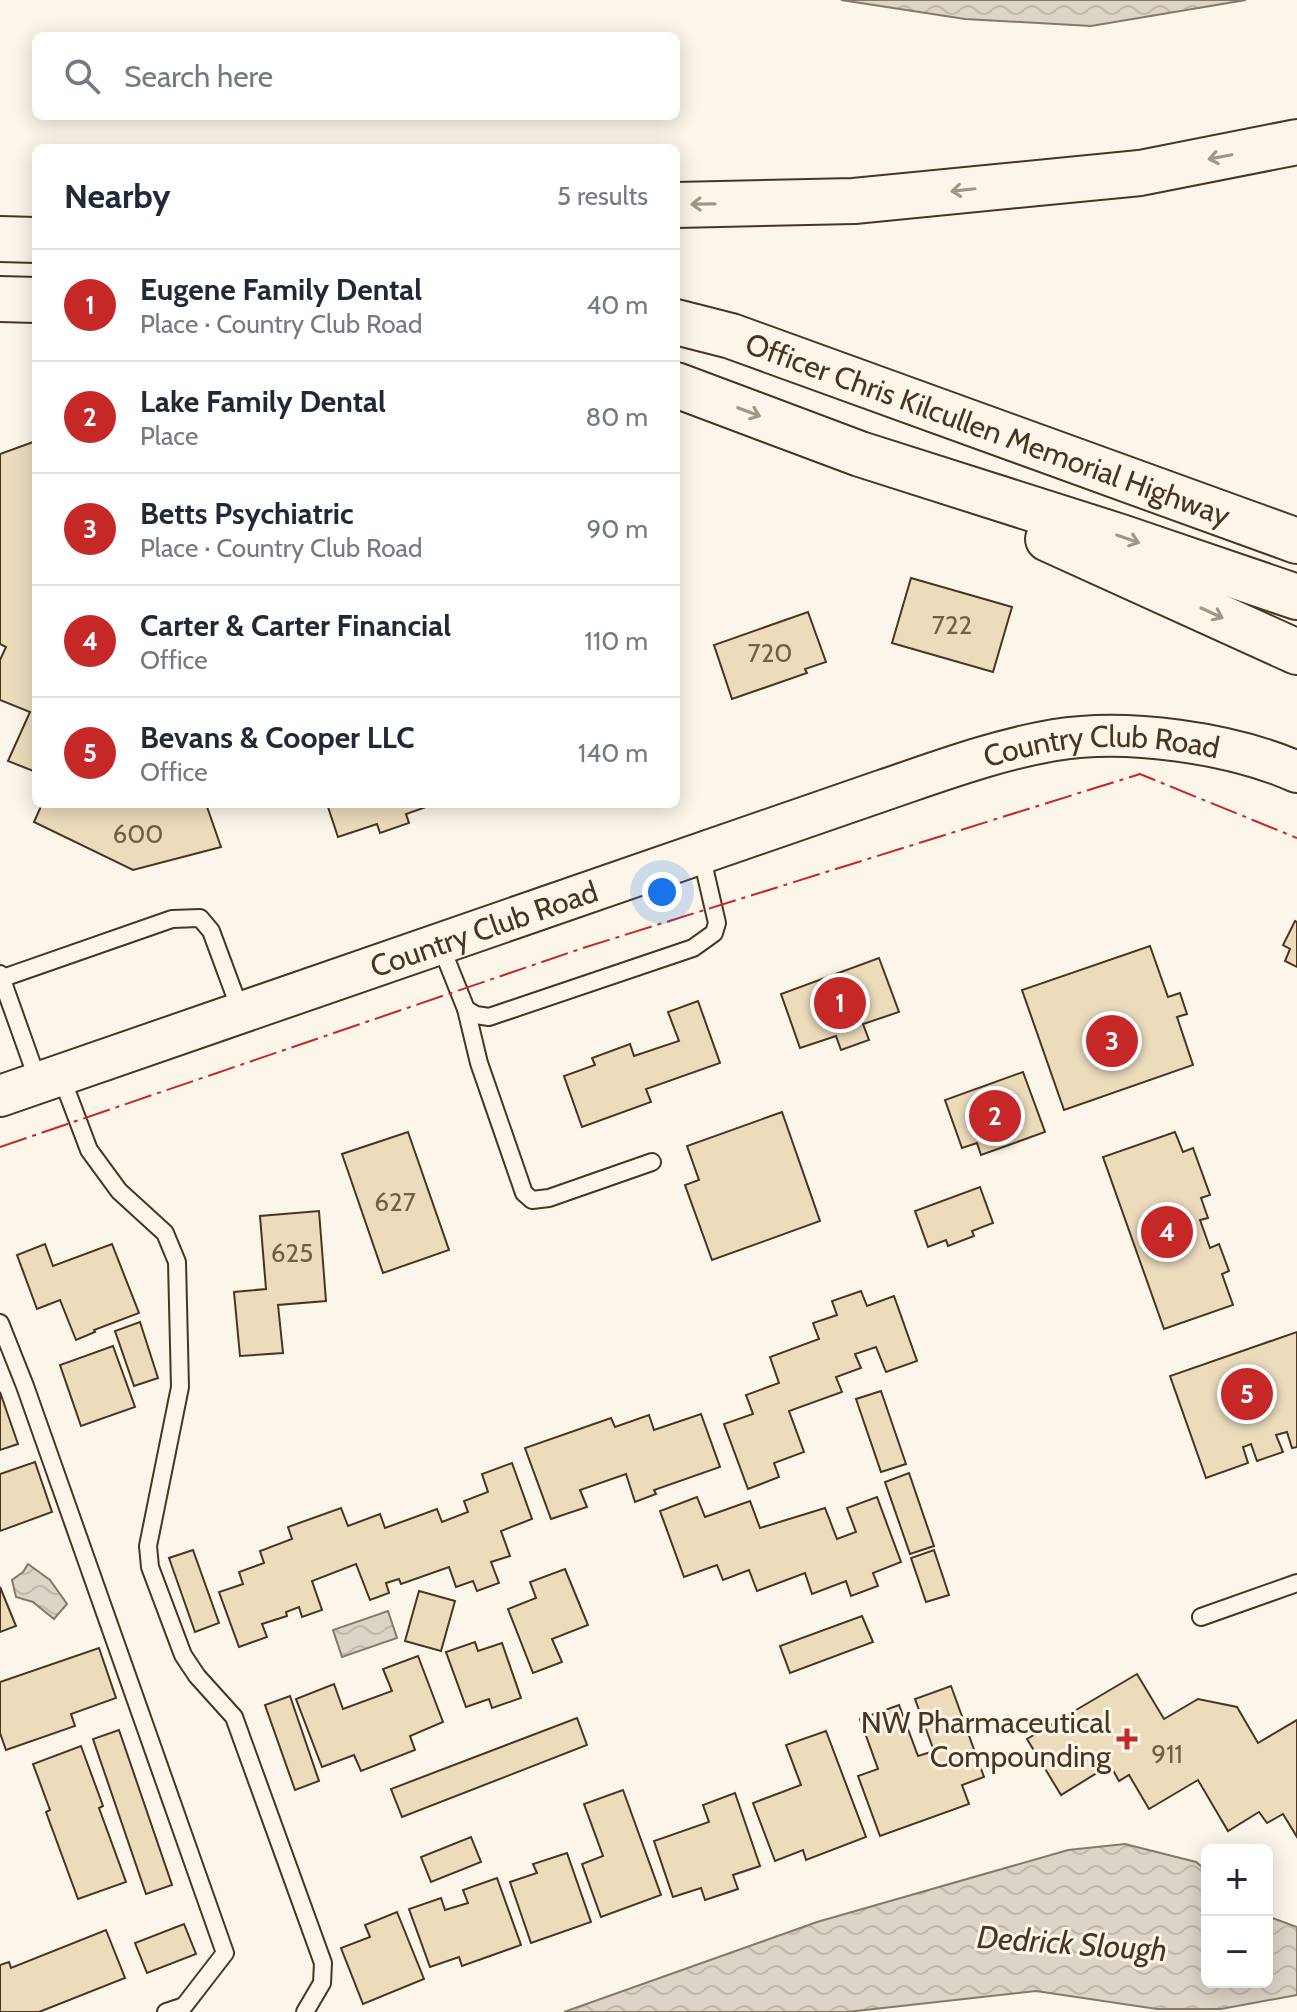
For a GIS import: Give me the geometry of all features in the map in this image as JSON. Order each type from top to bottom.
[{"type":"highway","points":[[680,205],[854,201],[1125,174],[1297,142]]},
{"type":"highway","points":[[0,299],[32,300]]},
{"type":"highway","name":"Officer Chris Kilcullen Memorial Highway","points":[[680,323],[731,336],[1297,541]]},
{"type":"highway","name":"Officer Chris Kilcullen Memorial Highway","points":[[680,386],[860,454],[1297,597]]},
{"type":"highway","points":[[860,454],[1297,652]]},
{"type":"street","name":"Country Club Road","points":[[0,1096],[980,758],[1055,740],[1103,737],[1179,741],[1228,749],[1272,761],[1297,772]]},
{"type":"lane","points":[[466,1009],[489,1017],[693,948],[714,933],[717,923],[701,854]]},
{"type":"lane","points":[[241,1013],[211,931],[200,918],[172,919],[1,977],[50,1079],[89,1150],[119,1191],[165,1233],[177,1262],[180,1387],[148,1546],[150,1567],[189,1666],[234,1717],[323,1963],[322,1983],[305,2012]]},
{"type":"lane","points":[[440,944],[466,1009],[479,1063],[524,1193],[532,1200],[549,1198],[652,1162]]},
{"type":"lane","points":[[0,1323],[225,1953],[184,2006],[166,2012]]},
{"type":"lane","points":[[1201,1617],[1297,1583]]},
{"type":"water","points":[[841,0],[1246,0],[1091,26],[965,19]]},
{"type":"water","points":[[28,1564],[50,1580],[67,1604],[54,1619],[33,1602],[16,1597],[12,1580]]},
{"type":"water","points":[[388,1611],[397,1638],[342,1657],[333,1630]]},
{"type":"water","name":"Dedrick Slough","points":[[1125,1844],[1196,1862],[1201,1866],[1201,1988],[1273,1988],[1273,1918],[1297,1927],[1297,1995],[1221,2009],[1157,2009],[1036,1991],[847,2012],[564,2012],[817,1922],[1068,1850]]},
{"type":"building","points":[[32,442],[32,770],[8,761],[30,712],[0,700],[0,660],[6,647],[0,644],[0,454]]},
{"type":"building","points":[[911,578],[1012,607],[993,672],[892,643]]},
{"type":"building","points":[[808,612],[826,662],[805,669],[807,673],[732,699],[714,645]]},
{"type":"building","points":[[40,808],[207,808],[221,847],[133,870],[34,822]]},
{"type":"building","points":[[328,808],[423,808],[406,814],[409,823],[380,833],[377,824],[338,837]]},
{"type":"building","points":[[1295,921],[1297,967],[1285,961],[1290,949],[1283,945]]},
{"type":"building","points":[[1150,946],[1168,997],[1180,993],[1187,1014],[1177,1017],[1193,1065],[1064,1110],[1022,990]]},
{"type":"building","points":[[879,958],[899,1012],[863,1024],[869,1040],[841,1050],[836,1036],[800,1048],[781,994]]},
{"type":"building","points":[[698,1001],[720,1063],[646,1089],[651,1102],[582,1127],[564,1076],[595,1065],[592,1058],[630,1044],[634,1056],[679,1041],[668,1012]]},
{"type":"building","points":[[1023,1072],[1045,1132],[981,1155],[977,1143],[962,1148],[945,1100]]},
{"type":"building","points":[[782,1112],[820,1221],[712,1260],[685,1185],[699,1180],[687,1146]]},
{"type":"building","points":[[408,1132],[449,1250],[383,1273],[342,1154]]},
{"type":"building","points":[[1175,1132],[1183,1152],[1193,1148],[1210,1195],[1201,1198],[1208,1218],[1200,1220],[1210,1248],[1219,1244],[1229,1271],[1222,1274],[1233,1305],[1164,1329],[1103,1157]]},
{"type":"building","points":[[980,1187],[993,1223],[972,1231],[974,1236],[948,1246],[946,1240],[928,1247],[915,1211]]},
{"type":"building","points":[[319,1211],[326,1301],[278,1305],[283,1353],[240,1356],[234,1292],[266,1289],[260,1216]]},
{"type":"building","points":[[45,1244],[53,1266],[112,1244],[139,1313],[76,1340],[60,1300],[37,1309],[17,1255]]},
{"type":"building","points":[[861,1291],[867,1306],[894,1296],[917,1361],[886,1372],[876,1347],[855,1354],[861,1368],[836,1377],[842,1392],[789,1411],[804,1452],[774,1463],[779,1477],[748,1489],[724,1424],[753,1414],[746,1395],[779,1383],[770,1357],[819,1339],[813,1323],[837,1315],[832,1301]]},
{"type":"building","points":[[140,1322],[158,1378],[134,1386],[115,1331]]},
{"type":"building","points":[[1297,1332],[1297,1447],[1292,1448],[1287,1432],[1276,1435],[1283,1452],[1257,1461],[1251,1444],[1243,1447],[1248,1463],[1206,1478],[1170,1376]]},
{"type":"building","points":[[113,1346],[135,1407],[81,1426],[60,1365]]},
{"type":"building","points":[[881,1391],[906,1464],[881,1472],[856,1399]]},
{"type":"building","points":[[0,1392],[18,1444],[0,1450]]},
{"type":"building","points":[[701,1414],[720,1467],[654,1490],[656,1494],[635,1502],[626,1474],[580,1490],[587,1507],[551,1519],[525,1448],[611,1418],[615,1427],[649,1415],[654,1430]]},
{"type":"building","points":[[35,1462],[52,1512],[0,1531],[0,1474]]},
{"type":"building","points":[[512,1463],[532,1519],[501,1531],[510,1556],[491,1562],[499,1583],[477,1591],[473,1581],[456,1587],[449,1567],[401,1584],[399,1579],[386,1583],[389,1593],[370,1600],[356,1564],[312,1581],[322,1610],[302,1617],[299,1607],[286,1612],[287,1616],[262,1624],[267,1637],[239,1647],[219,1592],[243,1584],[239,1572],[264,1563],[260,1551],[292,1539],[288,1527],[341,1508],[348,1526],[380,1514],[385,1528],[437,1509],[442,1522],[468,1512],[464,1501],[488,1492],[482,1474]]},
{"type":"building","points":[[909,1473],[934,1546],[910,1554],[885,1482]]},
{"type":"building","points":[[697,1497],[705,1517],[750,1501],[760,1528],[825,1508],[837,1539],[856,1532],[847,1508],[877,1497],[901,1562],[873,1573],[878,1586],[851,1596],[846,1581],[812,1594],[805,1573],[757,1591],[749,1570],[723,1580],[717,1565],[684,1577],[660,1511]]},
{"type":"building","points":[[193,1550],[219,1623],[195,1632],[169,1558]]},
{"type":"building","points":[[934,1550],[949,1595],[926,1602],[911,1558]]},
{"type":"building","points":[[565,1569],[588,1625],[552,1639],[562,1662],[533,1673],[508,1609],[536,1598],[530,1582]]},
{"type":"building","points":[[0,1587],[16,1626],[0,1632]]},
{"type":"building","points":[[419,1591],[455,1601],[441,1651],[405,1641]]},
{"type":"building","points":[[862,1616],[873,1642],[790,1673],[780,1646]]},
{"type":"building","points":[[475,1642],[478,1651],[502,1643],[521,1698],[492,1708],[489,1699],[466,1707],[446,1652]]},
{"type":"building","points":[[99,1648],[116,1698],[71,1714],[75,1726],[6,1750],[0,1733],[0,1682]]},
{"type":"building","points":[[418,1656],[443,1722],[410,1736],[415,1750],[361,1771],[354,1755],[322,1767],[296,1699],[334,1684],[343,1709],[392,1691],[383,1669]]},
{"type":"building","points":[[1137,1674],[1164,1719],[1198,1699],[1237,1707],[1258,1743],[1297,1720],[1297,1837],[1283,1814],[1267,1823],[1259,1812],[1228,1831],[1198,1780],[1149,1809],[1129,1775],[1119,1781],[1110,1765],[1061,1795],[1027,1739]]},
{"type":"building","points":[[951,1686],[984,1777],[962,1785],[969,1804],[880,1836],[858,1776],[878,1769],[860,1719],[899,1705],[918,1756],[934,1751],[915,1699]]},
{"type":"building","points":[[290,1696],[319,1781],[295,1790],[265,1705]]},
{"type":"building","points":[[577,1718],[587,1745],[402,1817],[391,1789]]},
{"type":"building","points":[[119,1730],[172,1885],[146,1894],[93,1739]]},
{"type":"building","points":[[826,1731],[866,1837],[806,1860],[803,1850],[775,1861],[753,1803],[801,1785],[786,1745]]},
{"type":"building","points":[[81,1746],[126,1882],[78,1899],[46,1812],[50,1810],[33,1764]]},
{"type":"building","points":[[623,1790],[661,1895],[601,1917],[582,1864],[603,1856],[584,1804]]},
{"type":"building","points":[[735,1793],[760,1866],[733,1875],[738,1889],[705,1900],[701,1888],[673,1897],[654,1841],[709,1822],[703,1805]]},
{"type":"building","points":[[471,1837],[481,1862],[431,1882],[421,1857]]},
{"type":"building","points":[[567,1853],[591,1922],[531,1943],[510,1882],[537,1873],[533,1864]]},
{"type":"building","points":[[497,1878],[521,1945],[462,1966],[459,1957],[430,1967],[409,1909],[441,1898],[445,1910],[468,1903],[463,1890]]},
{"type":"building","points":[[397,1912],[424,1979],[363,2004],[341,1948],[370,1937],[365,1925]]},
{"type":"building","points":[[184,1924],[196,1954],[147,1973],[135,1943]]},
{"type":"building","points":[[106,1930],[125,1978],[39,2012],[0,2012],[0,1965],[9,1962],[11,1968]]},
{"type":"power","points":[[0,1147],[583,948],[1140,774],[1297,838]]},
{"type":"place","name":"Eugene Family Dental","points":[[840,1003]]},
{"type":"place","name":"Betts Psychiatric","points":[[1112,1041]]},
{"type":"place","name":"Lake Family Dental","points":[[995,1116]]},
{"type":"place","name":"Carter & Carter Financial","points":[[1167,1232]]},
{"type":"place","name":"Bevans & Cooper LLC","points":[[1247,1394]]},
{"type":"place","name":"NW Pharmaceutical Compounding","points":[[1127,1739]]}]
